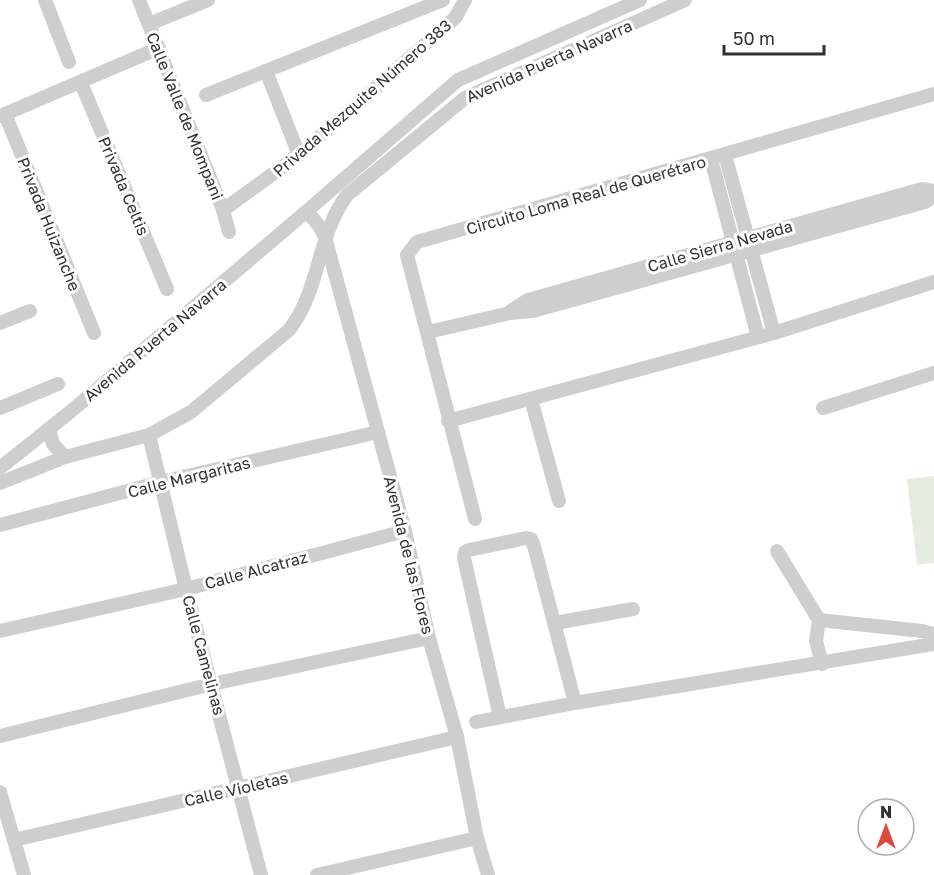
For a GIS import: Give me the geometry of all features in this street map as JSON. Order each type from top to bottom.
[{"type":"street","points":[[45,0],[69,62]]},
{"type":"street","name":"Calle Valle de Mompani","points":[[139,0],[223,210],[229,232]]},
{"type":"street","points":[[149,24],[208,0]]},
{"type":"street","name":"Privada Mezquite Número 383","points":[[206,95],[443,0]]},
{"type":"street","name":"Privada Mezquite Número 383","points":[[223,210],[299,155],[455,18],[465,0]]},
{"type":"street","name":"Avenida Puerta Navarra","points":[[0,468],[307,211],[458,80],[640,0]]},
{"type":"street","name":"Avenida Puerta Navarra","points":[[0,483],[65,457],[149,435],[191,412],[289,330],[298,319],[308,298],[324,237],[338,207],[347,195],[465,98],[685,0]]},
{"type":"street","points":[[617,10],[625,27]]},
{"type":"street","points":[[2,115],[159,48]]},
{"type":"street","points":[[266,71],[299,155]]},
{"type":"street","name":"Privada Celtis","points":[[81,83],[167,289]]},
{"type":"street","name":"Circuito Loma Real de Querétaro","points":[[475,519],[407,255],[417,242],[934,94]]},
{"type":"street","name":"Privada Huizanche","points":[[2,115],[94,333]]},
{"type":"street","points":[[718,157],[750,244],[774,333]]},
{"type":"street","points":[[718,157],[734,249],[758,337]]},
{"type":"street","name":"Calle Sierra Nevada","points":[[428,332],[510,312],[528,300],[734,249],[922,189],[934,190]]},
{"type":"street","name":"Calle Sierra Nevada","points":[[750,244],[925,202],[934,196]]},
{"type":"street","name":"Avenida de las Flores","points":[[307,211],[320,227],[324,237],[405,531],[429,638],[457,737],[477,838],[488,875]]},
{"type":"street","points":[[448,421],[774,333],[934,282]]},
{"type":"street","points":[[0,322],[30,311]]},
{"type":"street","points":[[823,408],[934,373]]},
{"type":"street","points":[[0,408],[58,384]]},
{"type":"street","points":[[531,399],[559,501]]},
{"type":"street","points":[[49,429],[53,444],[65,457]]},
{"type":"street","name":"Calle Margaritas","points":[[0,525],[161,482],[378,432]]},
{"type":"street","name":"Calle Camelinas","points":[[149,435],[186,589],[261,875]]},
{"type":"street","name":"Calle Alcatraz","points":[[0,631],[186,589],[405,531]]},
{"type":"street","points":[[500,717],[464,558],[465,552],[469,550],[526,538],[531,539],[575,703]]},
{"type":"street","points":[[777,551],[819,620],[816,640],[822,664]]},
{"type":"street","points":[[555,623],[633,609]]},
{"type":"street","points":[[819,620],[934,634]]},
{"type":"street","points":[[0,736],[212,684],[429,638]]},
{"type":"street","points":[[476,722],[575,703],[934,644]]},
{"type":"street","name":"Calle Violetas","points":[[14,840],[457,737]]},
{"type":"street","points":[[2,801],[24,875]]},
{"type":"street","points":[[317,875],[477,838]]},
{"type":"shaded area","points":[[934,476],[934,563],[917,565],[907,479]]}]
